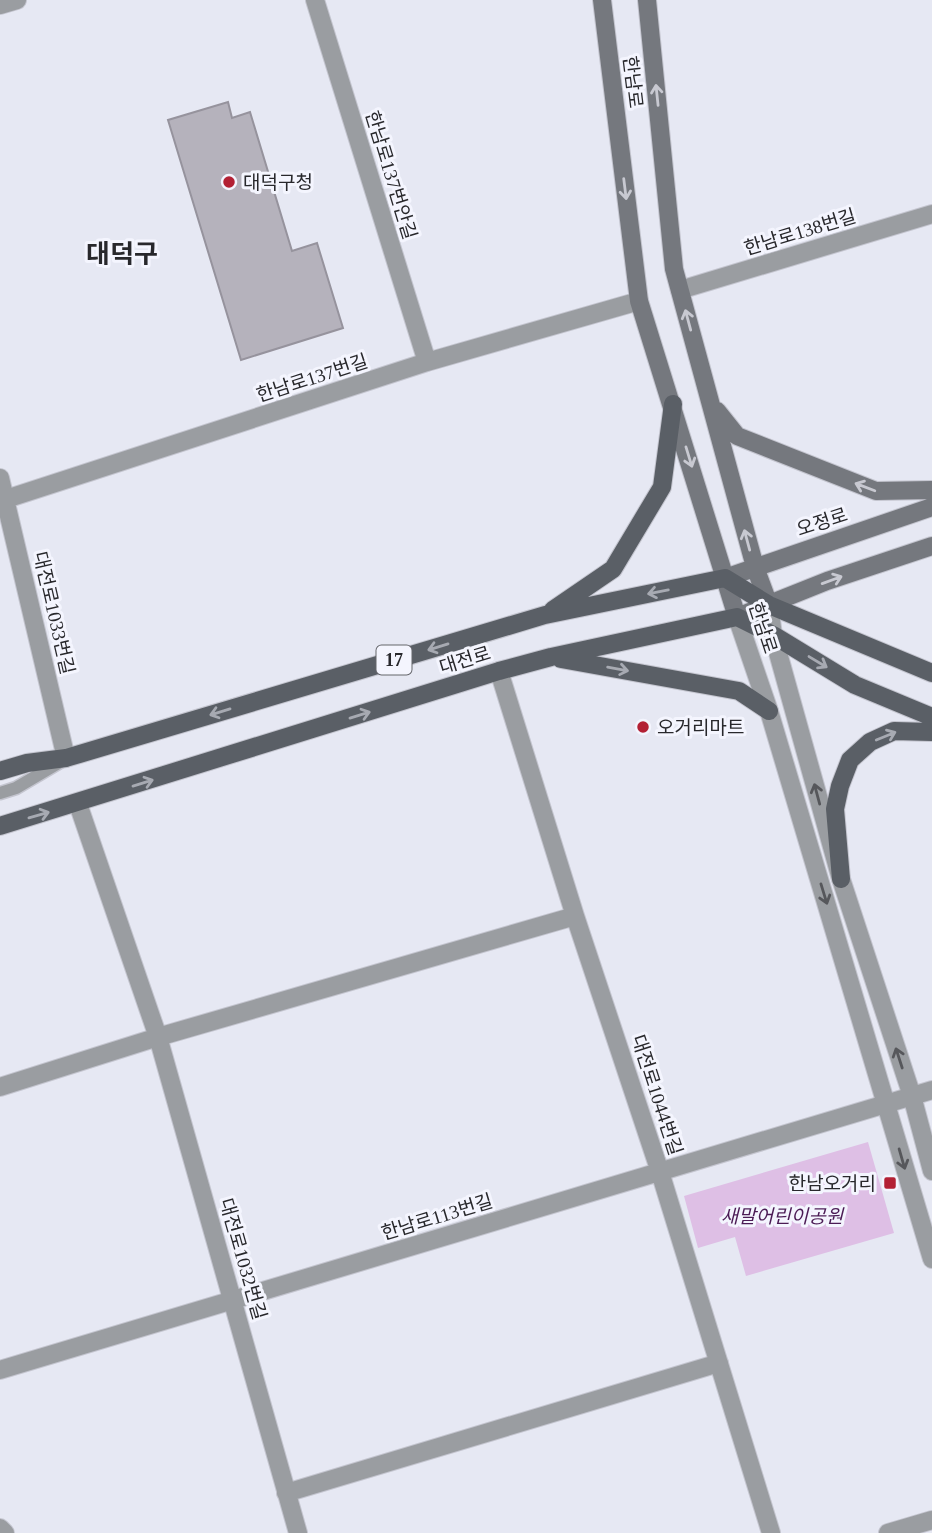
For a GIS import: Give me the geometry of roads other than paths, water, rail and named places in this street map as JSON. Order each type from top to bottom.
[{"type":"main road","name":"한남로","points":[[602,0],[639,301],[737,617]]},
{"type":"main road","name":"한남로","points":[[647,0],[674,269],[755,566],[769,605]]},
{"type":"main road","points":[[545,615],[613,569],[662,487],[673,404]]},
{"type":"main road","points":[[711,404],[737,436],[876,491],[932,489]]},
{"type":"main road","name":"오정로","points":[[725,578],[932,507]]},
{"type":"main road","points":[[737,617],[827,581],[932,546]]},
{"type":"main road","points":[[725,578],[769,605],[932,673]]},
{"type":"main road","name":"대전로","points":[[0,771],[27,763],[66,758],[545,615],[725,578]]},
{"type":"main road","points":[[737,617],[773,635],[855,685],[932,717]]},
{"type":"main road","name":"대전로","points":[[0,826],[78,804],[499,671],[551,657],[737,617]]},
{"type":"main road","points":[[551,657],[739,691],[769,711]]},
{"type":"main road","points":[[841,879],[835,809],[850,760],[870,742],[894,731],[932,732]]},
{"type":"street","points":[[0,5],[17,0]]},
{"type":"street","name":"한남로137번안길","points":[[315,0],[427,362]]},
{"type":"street","name":"한남로138번길","points":[[680,290],[932,214]]},
{"type":"street","name":"한남로137번길","points":[[3,500],[427,362],[639,301]]},
{"type":"street","name":"대전로1033번길","points":[[0,478],[3,500],[66,758]]},
{"type":"street","name":"한남로","points":[[769,605],[773,635],[841,879],[912,1096],[932,1171]]},
{"type":"street","name":"한남로","points":[[737,617],[769,711],[932,1259]]},
{"type":"street","name":"대전로1044번길","points":[[499,671],[575,916],[660,1172],[771,1533]]},
{"type":"street","name":"대전로1032번길","points":[[78,804],[158,1037],[298,1533]]},
{"type":"street","points":[[0,1087],[158,1037],[575,916]]},
{"type":"street","name":"한남로113번길","points":[[0,1370],[932,1090]]},
{"type":"street","points":[[286,1493],[719,1363]]},
{"type":"street","points":[[888,1533],[932,1520]]},
{"type":"street","points":[[0,1528],[5,1533]]},
{"type":"lane","points":[[0,793],[16,788],[66,758]]},
{"type":"place","name":"대덕구청","points":[[229,182]]},
{"type":"place","name":"오거리마트","points":[[643,727]]},
{"type":"place","name":"한남오거리","points":[[890,1183]]},
{"type":"district","name":"대덕구","points":[[122,254]]},
{"type":"park label","name":"새말어린이공원","points":[[782,1216]]}]
